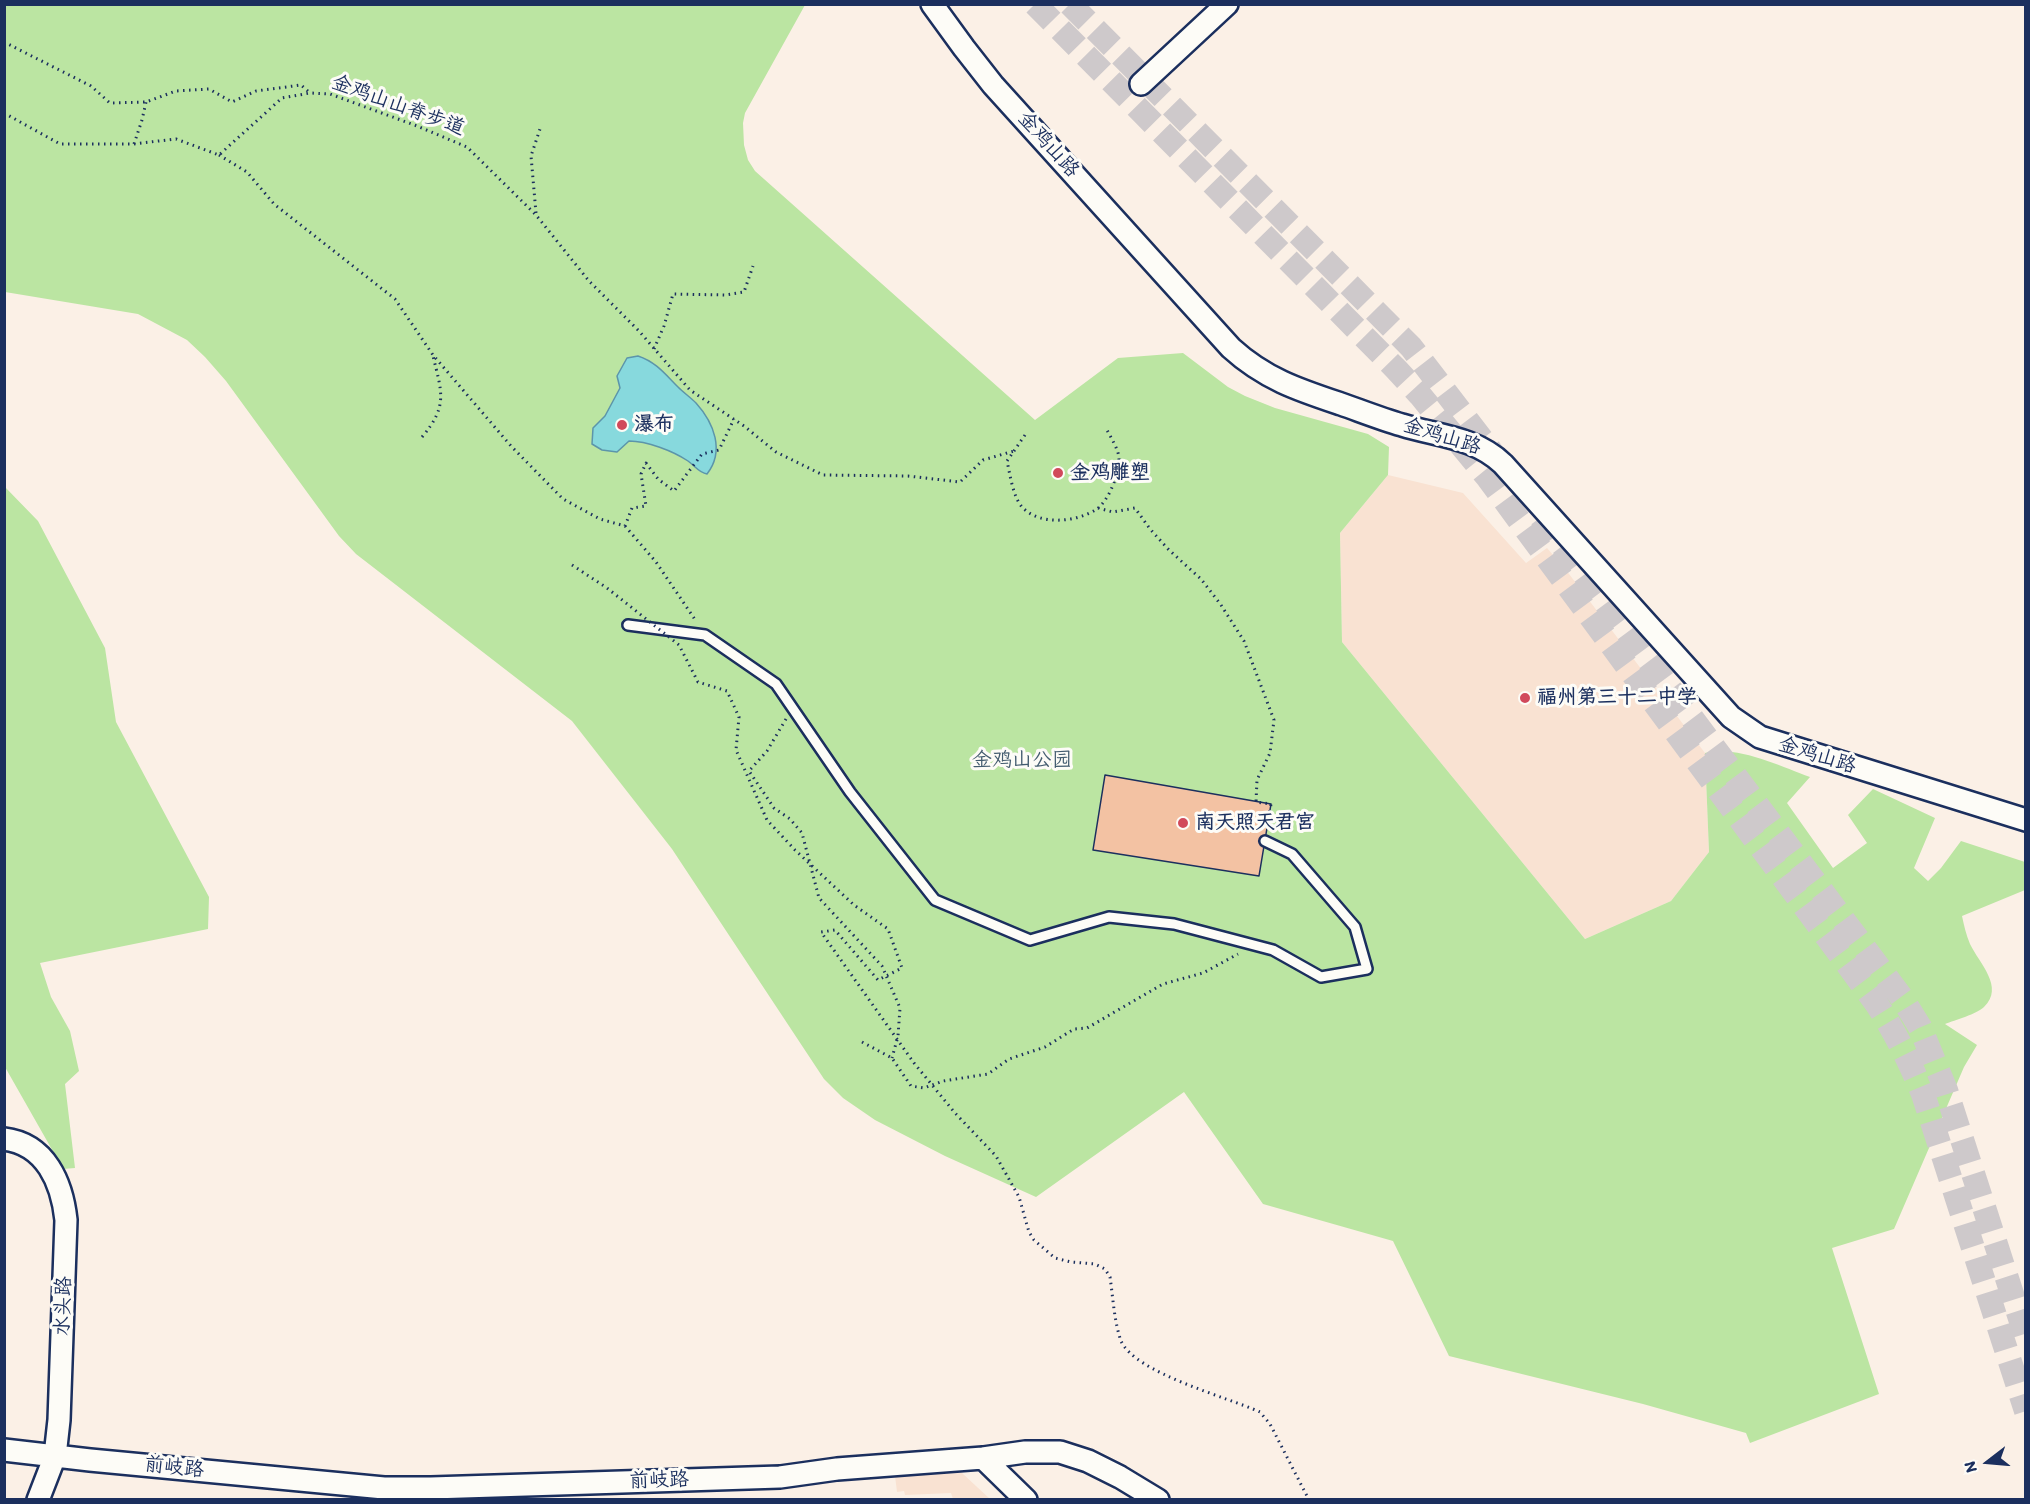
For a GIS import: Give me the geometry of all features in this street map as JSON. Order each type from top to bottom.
[{"type":"street","name":"金鸡山路","points":[[932,4],[993,85],[1232,348],[1254,368],[1295,389],[1402,426],[1464,441],[1490,452],[1731,717],[1760,737],[2025,820]]},
{"type":"street","points":[[1141,84],[1227,4]]},
{"type":"street","name":"水头路","points":[[4,1139],[28,1146],[46,1162],[58,1180],[65,1207],[59,1420],[55,1456],[38,1500]]},
{"type":"street","name":"前岐路","points":[[4,1450],[393,1494],[443,1488],[780,1477],[837,1468],[984,1458],[1024,1452],[1066,1453],[1112,1473],[1158,1500]]},
{"type":"street","points":[[984,1458],[1026,1500]]},
{"type":"lane","points":[[628,625],[705,635],[776,684],[850,792],[935,900],[1030,939],[1109,917],[1174,924],[1273,950],[1321,977],[1367,969],[1355,927],[1292,854],[1265,842]]},
{"type":"path","points":[[4,42],[91,86],[110,103],[146,102],[176,91],[209,89],[232,102],[256,91],[300,85],[310,93]]},
{"type":"path","name":"金鸡山山脊步道","points":[[219,154],[282,98],[310,93],[330,94],[417,126],[467,147],[536,215],[589,281],[690,390],[734,419],[776,452],[823,476],[908,476],[960,482],[983,460],[1014,451]]},
{"type":"path","points":[[134,144],[146,102]]},
{"type":"path","points":[[4,112],[60,144],[134,144],[176,139],[219,154],[247,172],[274,204],[395,299],[433,355],[511,446],[563,500],[600,519],[625,526],[656,562],[705,635]]},
{"type":"path","points":[[536,215],[531,156],[540,129]]},
{"type":"path","points":[[654,349],[664,326],[673,294],[725,295],[744,292],[753,266]]},
{"type":"path","points":[[422,437],[436,420],[442,393],[433,355]]},
{"type":"path","points":[[625,526],[632,508],[646,506],[641,474],[646,463],[658,479],[674,491],[702,454],[719,450],[734,419]]},
{"type":"path","points":[[1025,435],[1007,461],[1012,484],[1023,508],[1041,519],[1074,518],[1098,508],[1106,498],[1118,472],[1119,457],[1107,430]]},
{"type":"path","points":[[1098,508],[1113,512],[1136,508],[1150,529],[1169,550],[1201,579],[1244,641],[1274,720],[1270,753],[1257,780],[1256,802],[1271,804],[1265,842]]},
{"type":"path","points":[[572,565],[607,588],[679,645],[698,682],[727,692],[739,717],[736,750],[768,820],[795,850],[854,905],[888,929],[902,968],[878,980],[835,930],[821,932],[914,1063],[955,1113],[996,1156],[1019,1197],[1029,1232],[1034,1240],[1055,1258],[1062,1261],[1095,1264],[1105,1269],[1110,1276],[1118,1331],[1122,1343],[1131,1354],[1147,1366],[1169,1376],[1260,1412],[1270,1424],[1309,1500]]},
{"type":"path","points":[[792,708],[767,750],[749,771],[774,808],[790,819],[802,833],[819,898],[882,966],[900,1008],[898,1036],[892,1058]]},
{"type":"path","points":[[862,1042],[892,1058],[911,1086],[924,1088],[943,1081],[988,1074],[1009,1059],[1045,1047],[1074,1029],[1087,1028],[1163,984],[1203,973],[1257,946]]},
{"type":"shaded area","name":"福州第三十二中学","points":[[1388,475],[1463,493],[1526,563],[1547,548],[1705,753],[1709,852],[1671,901],[1585,939],[1342,642],[1340,533]]},
{"type":"shaded area","points":[[962,1473],[990,1499],[953,1499],[951,1493],[905,1495],[904,1491],[897,1492],[895,1476]]},
{"type":"green space","name":"金鸡山公园","points":[[4,5],[805,5],[745,113],[744,145],[748,160],[755,171],[1035,420],[1118,358],[1183,353],[1228,387],[1245,396],[1275,408],[1368,434],[1389,447],[1388,475],[1340,533],[1342,642],[1585,939],[1671,901],[1709,852],[1705,753],[1717,751],[1744,754],[1810,777],[1787,803],[1833,868],[1867,843],[1848,815],[1873,789],[1935,818],[1914,868],[1928,881],[1961,841],[2025,862],[2025,890],[1962,916],[1969,941],[1988,975],[1992,991],[1990,999],[1981,1010],[1945,1024],[1977,1045],[1964,1067],[1894,1229],[1832,1248],[1879,1394],[1750,1443],[1746,1433],[1643,1404],[1449,1356],[1393,1241],[1263,1204],[1184,1092],[1036,1197],[945,1156],[875,1120],[843,1098],[824,1079],[672,849],[572,721],[356,554],[339,536],[226,381],[205,357],[187,340],[138,314],[5,292]]},
{"type":"green space","points":[[5,487],[38,521],[105,648],[116,722],[209,897],[208,929],[40,963],[51,997],[70,1031],[79,1071],[65,1084],[75,1168],[63,1169],[5,1067]]},
{"type":"water","points":[[638,356],[660,369],[696,403],[708,419],[716,447],[712,465],[707,474],[699,471],[682,457],[652,445],[629,441],[617,452],[602,450],[592,444],[593,428],[605,416],[620,388],[617,376],[627,358]]},
{"type":"building","name":"南天照天君宫","points":[[1105,775],[1271,804],[1259,876],[1093,850]]},
{"type":"tunnel","points":[[1035,4],[1420,395],[1488,478],[1876,1003],[1902,1047],[1923,1094],[2026,1411]]},
{"type":"tunnel","points":[[1070,4],[1411,347],[1500,463]]},
{"type":"tunnel","points":[[1541,517],[1902,998],[1920,1027],[1946,1090],[2026,1337]]},
{"type":"place","name":"瀑布","points":[[622,425]]},
{"type":"place","name":"金鸡雕塑","points":[[1058,473]]},
{"type":"place","name":"福州第三十二中学","points":[[1525,698]]},
{"type":"place","name":"南天照天君宫","points":[[1183,823]]}]
